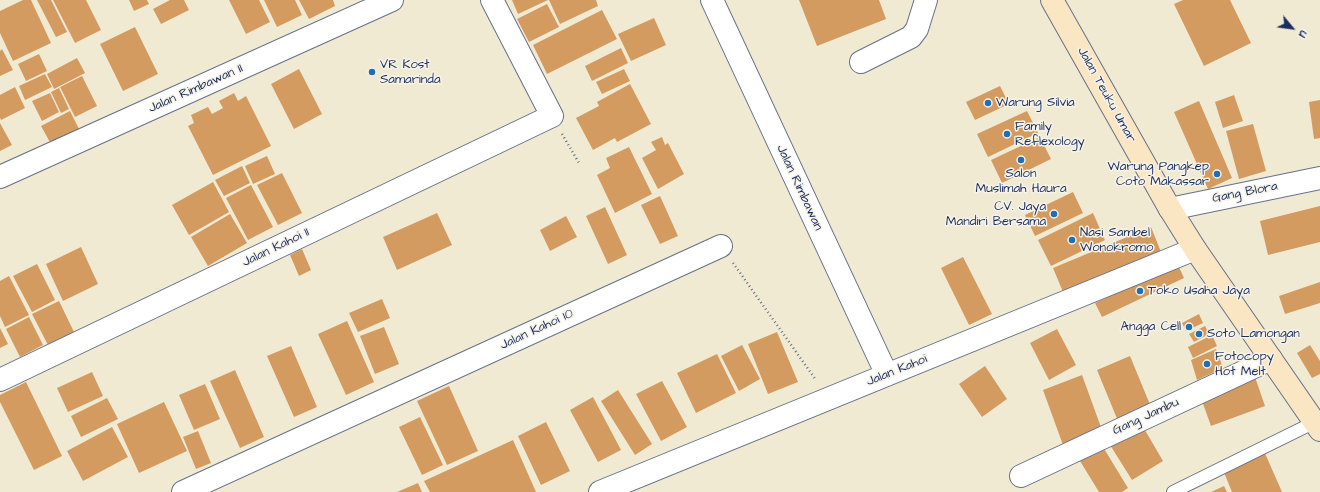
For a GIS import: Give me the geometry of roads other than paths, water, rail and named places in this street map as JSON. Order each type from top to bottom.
[{"type":"main road","name":"Jalan Teuku Umar","points":[[1052,0],[1170,209],[1195,250],[1317,426]]},
{"type":"street","name":"Jalan Rimbawan II","points":[[0,177],[392,0]]},
{"type":"street","name":"Jalan Kahoi 11","points":[[0,380],[552,116],[492,0]]},
{"type":"street","name":"Jalan Rimbawan","points":[[712,0],[886,375]]},
{"type":"street","points":[[860,62],[910,37],[917,29],[926,0]]},
{"type":"street","name":"Gang Blora","points":[[1170,209],[1320,178]]},
{"type":"street","name":"Jalan Kahoi 10","points":[[183,492],[721,246]]},
{"type":"street","name":"Jalan Kahoi","points":[[600,492],[1195,250]]},
{"type":"street","name":"Gang Jambu","points":[[1021,476],[1271,359]]},
{"type":"lane","points":[[1173,492],[1317,426]]},
{"type":"place","name":"VR Kost Samarinda","points":[[372,72]]},
{"type":"place","name":"Warung Silvia","points":[[988,103]]},
{"type":"place","name":"Family Reflexology","points":[[1007,134]]},
{"type":"place","name":"Salon Muslimah Haura","points":[[1021,160]]},
{"type":"place","name":"Warung Pangkep Coto Makassar","points":[[1217,174]]},
{"type":"place","name":"CV. Jaya Mandiri Bersama","points":[[1054,214]]},
{"type":"place","name":"Nasi Sambel Wonokromo","points":[[1072,240]]},
{"type":"place","name":"Toko Usaha Jaya","points":[[1140,291]]},
{"type":"place","name":"Angga Cell","points":[[1189,327]]},
{"type":"place","name":"Soto Lamongan","points":[[1199,334]]},
{"type":"place","name":"Fotocopy Hot Melt","points":[[1207,364]]}]
